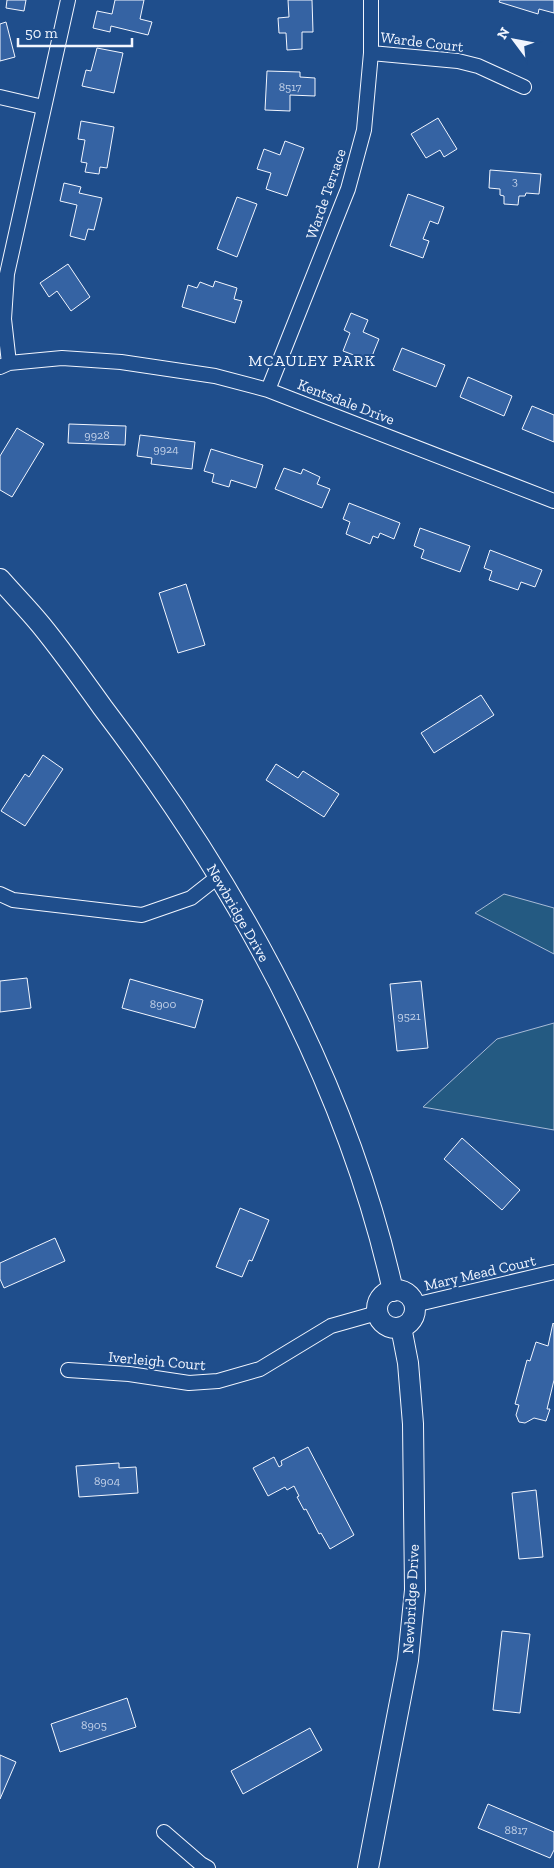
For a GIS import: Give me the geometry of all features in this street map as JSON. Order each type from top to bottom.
[{"type":"street","points":[[4,365],[4,319],[7,274],[68,0]]},
{"type":"street","name":"Warde Terrace","points":[[268,390],[348,189],[364,130],[371,53],[371,0]]},
{"type":"street","name":"Warde Court","points":[[371,53],[458,61],[478,66],[524,87]]},
{"type":"street","points":[[0,97],[43,107]]},
{"type":"street","name":"Kentsdale Drive","points":[[4,365],[62,358],[121,362],[214,376],[268,390],[554,500]]},
{"type":"street","name":"Newbridge Drive","points":[[0,579],[40,624],[145,762],[219,876],[288,1001],[342,1122],[382,1242],[393,1291]]},
{"type":"street","points":[[0,894],[13,900],[142,915],[191,898],[219,876]]},
{"type":"street","name":"Mary Mead Court","points":[[414,1305],[554,1272]]},
{"type":"street","points":[[393,1291],[404,1292],[414,1305],[415,1310],[410,1321],[401,1327],[395,1328],[384,1324],[377,1313],[382,1296],[393,1291]]},
{"type":"street","name":"Iverleigh Court","points":[[68,1370],[129,1374],[189,1383],[218,1381],[260,1369],[331,1326],[377,1313]]},
{"type":"street","name":"Newbridge Drive","points":[[368,1868],[408,1660],[414,1590],[413,1424],[408,1363],[401,1327]]},
{"type":"street","points":[[164,1832],[208,1868]]},
{"type":"shaded area","points":[[504,894],[554,908],[554,954],[475,913]]},
{"type":"shaded area","points":[[554,1023],[554,1130],[423,1107],[497,1039]]},
{"type":"building","points":[[7,0],[26,0],[24,11],[6,8]]},
{"type":"building","points":[[115,0],[144,0],[140,19],[152,22],[148,35],[111,26],[110,32],[93,28],[97,11],[112,14]]},
{"type":"building","points":[[288,0],[312,0],[313,32],[302,32],[302,49],[287,50],[286,33],[279,33],[278,18],[289,17]]},
{"type":"building","points":[[500,0],[554,0],[554,13],[539,9],[538,14],[499,2]]},
{"type":"building","points":[[6,22],[15,57],[0,61],[0,24]]},
{"type":"building","points":[[97,48],[123,53],[114,93],[82,86],[86,70],[91,71]]},
{"type":"building","points":[[267,71],[300,72],[300,77],[315,78],[315,96],[290,95],[290,111],[265,110]]},
{"type":"building","points":[[438,118],[457,149],[444,157],[440,150],[426,158],[411,134]]},
{"type":"building","points":[[81,121],[114,127],[107,168],[100,167],[99,174],[85,172],[87,163],[81,162],[85,140],[78,139]]},
{"type":"building","points":[[285,141],[304,148],[287,196],[266,189],[271,173],[257,169],[264,149],[280,155]]},
{"type":"building","points":[[490,170],[541,174],[539,194],[526,193],[525,196],[519,196],[518,205],[504,204],[504,196],[500,195],[500,189],[489,188]]},
{"type":"building","points":[[64,183],[81,187],[79,193],[102,198],[94,230],[88,229],[85,240],[70,236],[77,205],[60,201]]},
{"type":"building","points":[[408,194],[444,207],[438,224],[430,221],[423,239],[429,241],[423,258],[390,246]]},
{"type":"building","points":[[237,197],[257,204],[237,257],[217,249]]},
{"type":"building","points":[[68,264],[90,297],[71,311],[57,291],[49,297],[40,283]]},
{"type":"building","points":[[215,281],[237,288],[234,299],[242,301],[235,323],[182,307],[188,285],[197,288],[200,282],[213,287]]},
{"type":"building","points":[[351,313],[368,320],[363,332],[379,339],[370,361],[343,351],[350,333],[344,330]]},
{"type":"building","points":[[402,348],[445,365],[436,387],[393,370]]},
{"type":"building","points":[[468,377],[512,396],[504,416],[460,397]]},
{"type":"building","points":[[532,406],[554,415],[554,442],[522,429]]},
{"type":"building","points":[[69,424],[126,426],[125,445],[68,443]]},
{"type":"building","points":[[17,428],[44,444],[12,497],[0,490],[0,456]]},
{"type":"building","points":[[140,435],[195,442],[192,469],[151,464],[152,458],[137,456]]},
{"type":"building","points":[[211,449],[263,465],[256,488],[231,480],[229,487],[212,482],[214,474],[204,471]]},
{"type":"building","points":[[284,468],[301,474],[303,469],[320,477],[317,484],[330,489],[322,508],[275,489]]},
{"type":"building","points":[[349,503],[400,523],[394,539],[380,533],[378,538],[373,536],[370,544],[346,534],[350,522],[343,519]]},
{"type":"building","points":[[420,528],[470,546],[460,572],[421,558],[424,550],[414,546]]},
{"type":"building","points":[[490,550],[542,570],[535,587],[521,582],[518,590],[489,580],[492,571],[484,568]]},
{"type":"building","points":[[186,584],[205,645],[178,653],[159,593]]},
{"type":"building","points":[[481,695],[494,715],[434,753],[421,733]]},
{"type":"building","points":[[43,755],[63,769],[25,826],[1,811],[25,774],[29,777]]},
{"type":"building","points":[[276,764],[298,778],[303,771],[339,794],[324,817],[266,780]]},
{"type":"building","points":[[27,978],[31,1008],[0,1012],[0,981]]},
{"type":"building","points":[[130,979],[203,1000],[195,1028],[122,1008]]},
{"type":"building","points":[[421,981],[428,1048],[397,1051],[390,984]]},
{"type":"building","points":[[462,1138],[520,1190],[502,1210],[444,1159]]},
{"type":"building","points":[[240,1208],[269,1220],[252,1261],[249,1260],[242,1277],[216,1267]]},
{"type":"building","points":[[55,1238],[65,1261],[4,1288],[0,1279],[0,1263]]},
{"type":"building","points":[[553,1323],[554,1380],[547,1409],[550,1409],[546,1421],[534,1418],[525,1423],[519,1422],[516,1415],[519,1405],[515,1404],[527,1360],[530,1361],[536,1342],[548,1346]]},
{"type":"building","points":[[308,1447],[354,1535],[330,1549],[321,1533],[319,1534],[306,1509],[304,1510],[294,1486],[287,1490],[285,1487],[268,1496],[253,1468],[274,1457],[279,1467],[282,1465],[281,1461]]},
{"type":"building","points":[[119,1463],[119,1468],[136,1467],[138,1493],[79,1497],[76,1466]]},
{"type":"building","points":[[536,1490],[543,1557],[519,1559],[512,1493]]},
{"type":"building","points":[[502,1631],[530,1634],[520,1713],[493,1710]]},
{"type":"building","points":[[127,1698],[136,1727],[60,1752],[51,1724]]},
{"type":"building","points":[[310,1728],[322,1750],[243,1794],[231,1771]]},
{"type":"building","points":[[0,1755],[16,1762],[0,1799]]},
{"type":"building","points":[[488,1804],[554,1832],[554,1850],[550,1858],[478,1828]]},
{"type":"district","name":"MCAULEY PARK","points":[[312,360]]}]
